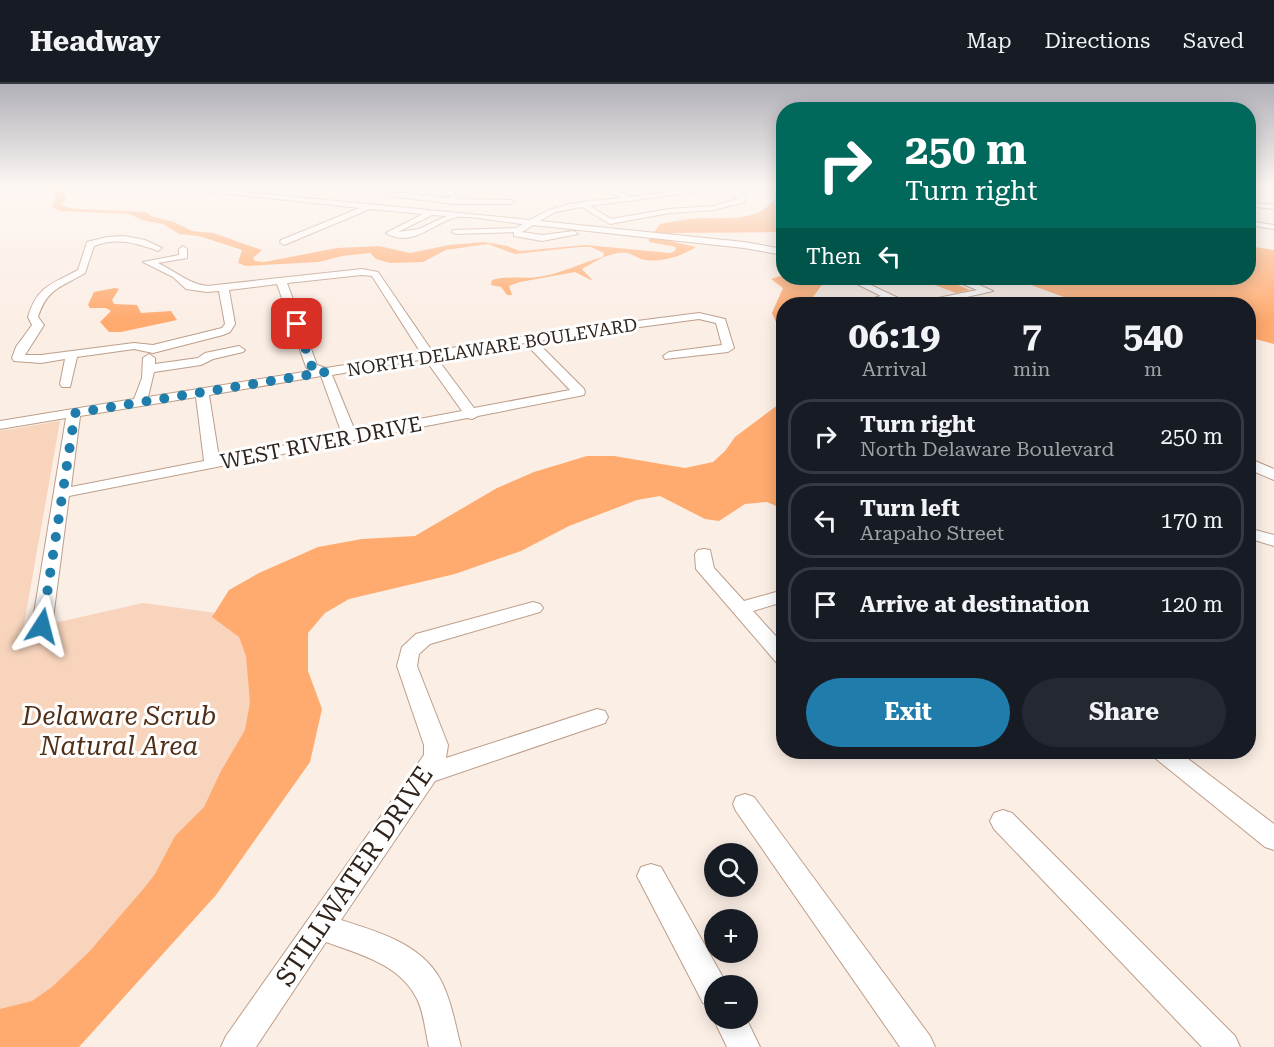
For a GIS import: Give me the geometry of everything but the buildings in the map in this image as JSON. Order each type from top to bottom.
[{"type":"street","points":[[284,242],[311,231]]},
{"type":"street","points":[[394,231],[390,233],[413,234],[420,231]]},
{"type":"street","points":[[456,232],[468,231]]},
{"type":"street","points":[[520,231],[517,234],[542,238],[585,233],[687,238],[744,244],[776,251]]},
{"type":"street","points":[[576,231],[638,237]]},
{"type":"street","points":[[158,248],[126,238],[90,244],[82,270],[41,294],[33,317],[38,325],[37,329],[22,343],[18,358],[33,360],[135,346],[153,349],[219,333],[230,327],[224,288]]},
{"type":"street","points":[[183,249],[184,256],[148,262],[176,275],[190,287],[224,288],[369,272],[375,274],[424,349],[472,414]]},
{"type":"street","points":[[281,281],[312,367],[326,372],[351,438]]},
{"type":"street","points":[[864,285],[889,297]]},
{"type":"street","points":[[958,297],[988,291],[973,285]]},
{"type":"street","name":"NORTH DELAWARE BOULEVARD","points":[[0,425],[528,339],[699,316],[721,321],[728,348],[669,356]]},
{"type":"street","name":"WEST RIVER DRIVE","points":[[63,493],[579,392],[528,339]]},
{"type":"street","points":[[139,403],[149,357],[153,349]]},
{"type":"street","points":[[66,384],[72,355]]},
{"type":"street","points":[[148,369],[201,361],[217,363],[239,355]]},
{"type":"street","points":[[117,406],[122,396],[145,383]]},
{"type":"street","points":[[202,392],[212,464]]},
{"type":"street","points":[[42,626],[75,413]]},
{"type":"street","points":[[1256,467],[1274,475]]},
{"type":"street","points":[[1256,535],[1274,541]]},
{"type":"street","points":[[704,554],[705,569],[776,649]]},
{"type":"street","points":[[740,609],[776,598]]},
{"type":"street","name":"STILLWATER DRIVE","points":[[237,1047],[426,774],[436,755],[436,745],[407,666],[409,652],[423,639],[533,608]]},
{"type":"street","points":[[426,774],[597,717]]},
{"type":"street","points":[[1172,759],[1274,839]]},
{"type":"street","points":[[746,804],[919,1047]]},
{"type":"street","points":[[1003,821],[1224,1047]]},
{"type":"street","points":[[651,876],[705,975]]},
{"type":"street","points":[[320,926],[389,952],[413,968],[430,992],[445,1047]]},
{"type":"street","points":[[735,1029],[744,1047]]},
{"type":"green space","name":"Delaware Scrub Natural Area","points":[[60,421],[23,630],[143,603],[231,615],[255,655],[263,721],[138,920],[0,1047],[0,431]]},
{"type":"shaded area","points":[[174,231],[213,233],[262,250],[253,258],[255,261],[264,262],[337,248],[379,246],[410,253],[449,245],[484,242],[520,251],[586,245],[670,253],[675,251],[676,247],[649,242],[655,231],[776,231],[673,233],[667,237],[670,241],[696,247],[662,260],[641,259],[627,253],[615,254],[604,257],[582,269],[593,281],[575,272],[509,286],[512,295],[507,295],[501,287],[491,285],[492,280],[552,274],[603,257],[604,253],[591,247],[579,247],[515,254],[488,244],[446,250],[423,262],[390,263],[376,259],[370,253],[342,256],[319,262],[246,266],[238,263],[242,250],[199,236],[179,234]]},
{"type":"shaded area","points":[[1256,247],[1274,250],[1274,344],[1256,339],[1256,297],[1064,297],[1031,285],[1256,285]]},
{"type":"shaded area","points":[[779,285],[823,285],[813,297],[779,297],[783,288]]},
{"type":"shaded area","points":[[935,285],[958,285],[970,290],[956,293]]},
{"type":"shaded area","points":[[119,289],[112,300],[114,304],[137,305],[141,313],[171,311],[177,320],[121,332],[109,332],[100,322],[111,311],[106,308],[90,308],[88,305],[94,292]]},
{"type":"shaded area","points":[[776,304],[776,322],[772,313]]},
{"type":"shaded area","points":[[776,406],[776,506],[767,502],[745,504],[719,521],[705,519],[660,496],[637,500],[569,526],[521,551],[455,574],[349,599],[325,613],[308,633],[308,671],[322,709],[310,762],[216,895],[79,1047],[0,1047],[0,1009],[32,1001],[52,987],[89,952],[155,874],[175,836],[204,807],[221,771],[245,730],[250,702],[246,656],[239,637],[212,617],[229,590],[259,573],[318,547],[362,539],[415,536],[497,488],[534,472],[587,456],[614,456],[685,468],[713,462],[735,437]]},
{"type":"route","points":[[42,626],[75,413],[326,372],[312,367],[297,324]]}]
